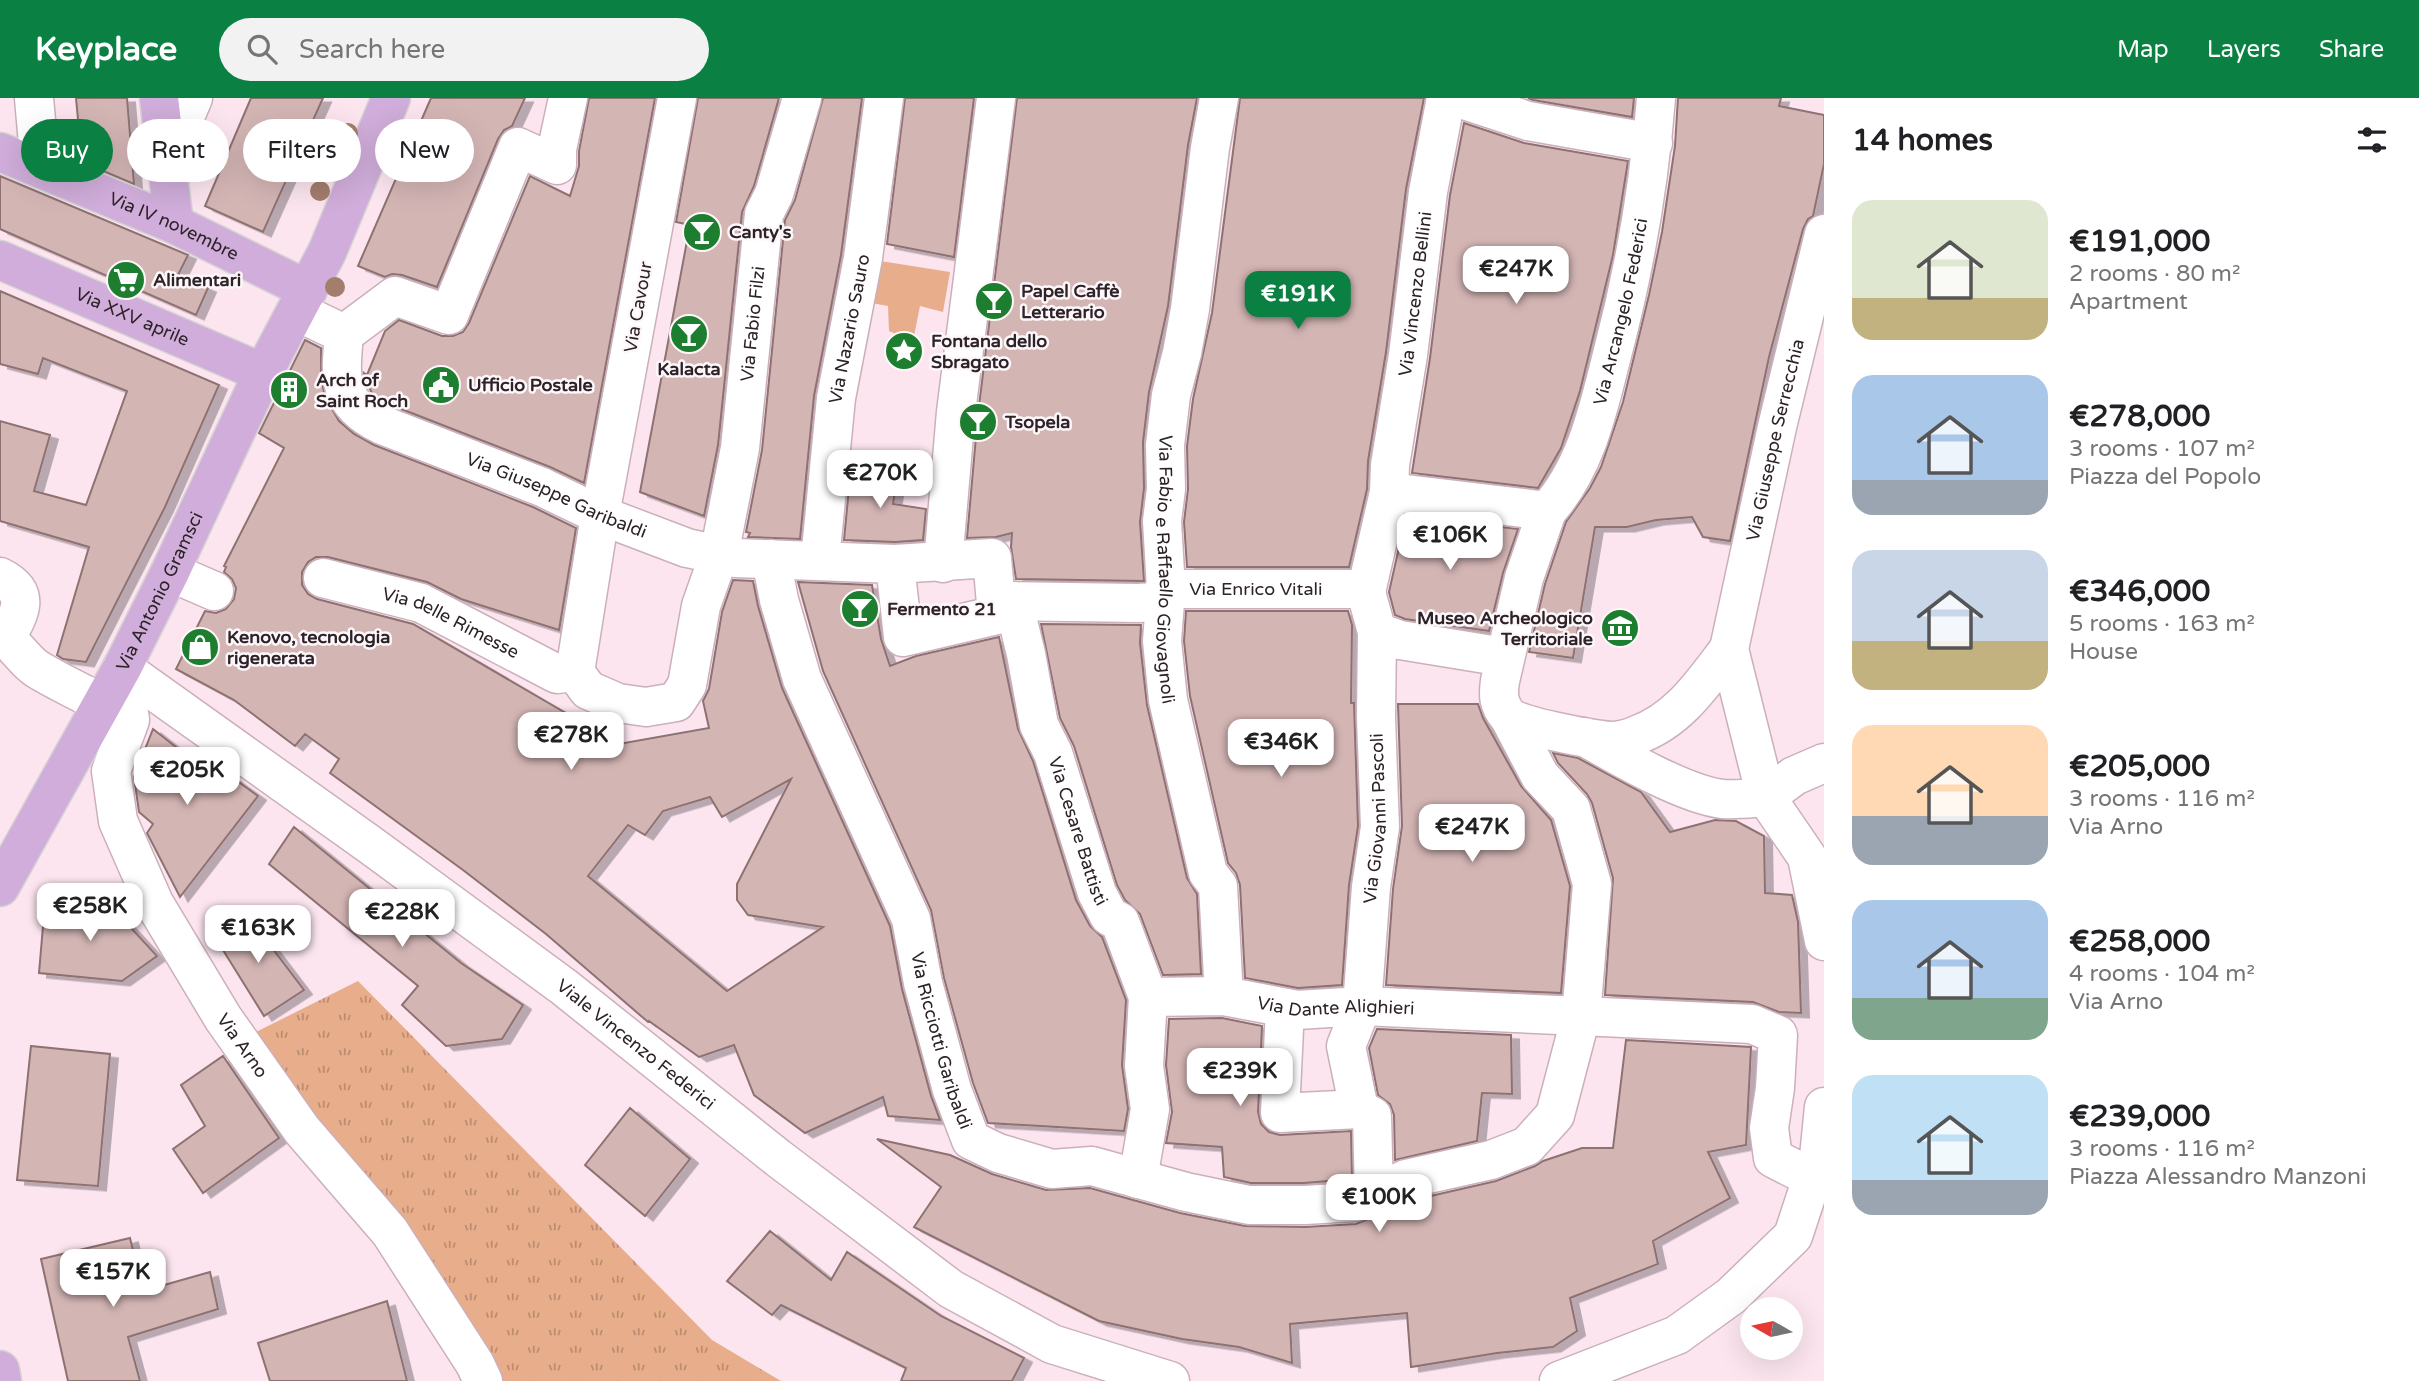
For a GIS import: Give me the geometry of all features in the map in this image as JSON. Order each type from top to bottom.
[{"type":"main road","points":[[159,98],[161,119]]},
{"type":"main road","name":"Via Antonio Gramsci","points":[[0,887],[122,668],[170,572],[263,373],[302,301],[344,211],[391,98]]},
{"type":"main road","name":"Via IV novembre","points":[[0,152],[21,159]]},
{"type":"main road","name":"Via IV novembre","points":[[77,182],[174,224],[302,301]]},
{"type":"main road","points":[[169,182],[174,224]]},
{"type":"main road","name":"Via XXV aprile","points":[[0,260],[263,373]]},
{"type":"main road","points":[[0,1370],[2,1381]]},
{"type":"street","points":[[34,98],[36,119]]},
{"type":"street","points":[[184,119],[193,98]]},
{"type":"street","points":[[302,301],[344,334],[395,296],[449,315],[518,147],[557,165],[557,149],[568,98]]},
{"type":"street","name":"Via Cavour","points":[[575,672],[600,515],[677,98]]},
{"type":"street","name":"Via Fabio Filzi","points":[[575,672],[588,690],[618,703],[646,707],[676,702],[687,685],[701,606],[719,555],[740,448],[764,214],[774,194],[802,98]]},
{"type":"street","name":"Via Nazario Sauro","points":[[820,560],[836,398],[863,258],[884,98]]},
{"type":"street","points":[[943,563],[956,412],[996,98]]},
{"type":"street","name":"Via Fabio e Raffaello Giovagnoli","points":[[1219,98],[1210,148],[1190,309],[1171,395],[1165,445],[1166,489],[1162,521],[1166,590],[1162,641],[1168,701],[1208,873],[1218,886],[1224,996]]},
{"type":"street","name":"Via Vincenzo Bellini","points":[[1359,590],[1389,492],[1428,192],[1446,98]]},
{"type":"street","points":[[1458,98],[1528,121],[1653,143]]},
{"type":"street","name":"Via Arcangelo Federici","points":[[1504,657],[1524,578],[1547,511],[1561,495],[1578,465],[1597,414],[1630,286],[1649,186],[1656,98]]},
{"type":"street","name":"Via Giuseppe Serrecchia","points":[[1729,649],[1777,427],[1824,234]]},
{"type":"street","name":"Via Giuseppe Garibaldi","points":[[344,334],[342,386],[360,412],[382,425],[542,487],[600,515],[687,548],[719,555],[894,564],[943,563]]},
{"type":"street","points":[[1389,492],[1547,511]]},
{"type":"street","name":"Via Cesare Battisti","points":[[943,563],[992,558],[1005,601],[1026,654],[1039,725],[1054,753],[1097,893],[1109,916],[1121,922],[1148,996],[1144,1066],[1150,1109],[1138,1179]]},
{"type":"street","name":"Via Ricciotti Garibaldi","points":[[771,559],[779,600],[802,679],[911,919],[923,984],[952,1090],[971,1140],[998,1153],[1052,1169],[1092,1166],[1249,1205],[1356,1202],[1406,1179],[1491,1160],[1527,1146],[1555,1115],[1597,1017]]},
{"type":"street","points":[[894,564],[903,637],[997,615],[1005,601]]},
{"type":"street","points":[[170,572],[214,591]]},
{"type":"street","points":[[0,577],[13,585],[19,593],[21,604],[20,613],[3,636],[24,659],[37,668],[102,704]]},
{"type":"street","name":"Via delle Rimesse","points":[[323,578],[421,603],[557,674],[575,672]]},
{"type":"street","name":"Via Enrico Vitali","points":[[1005,601],[1155,602],[1166,590],[1359,590]]},
{"type":"street","name":"Via Giovanni Pascoli","points":[[1359,590],[1372,608],[1377,632],[1376,718],[1380,827],[1371,887],[1362,1006],[1346,1046],[1359,1109],[1372,1116],[1374,1194]]},
{"type":"street","points":[[1377,632],[1401,640],[1504,657],[1497,699],[1540,776],[1571,809],[1592,884],[1597,1017],[1752,1024],[1778,1035],[1775,1088],[1769,1128],[1773,1158],[1812,1178]]},
{"type":"street","points":[[1509,718],[1530,726],[1614,741],[1637,735],[1660,723],[1689,701],[1729,649]]},
{"type":"street","points":[[1729,649],[1766,797],[1807,856],[1824,941]]},
{"type":"street","name":"Via Arno","points":[[122,668],[130,720],[111,771],[117,821],[154,903],[223,1018],[302,1130],[390,1232],[475,1364],[483,1381]]},
{"type":"street","name":"Viale Vincenzo Federici","points":[[122,668],[564,987],[778,1158],[951,1289],[1052,1343],[1170,1381]]},
{"type":"street","points":[[1585,737],[1634,764],[1696,792],[1721,799],[1766,797],[1794,776],[1824,763]]},
{"type":"street","name":"Via Dante Alighieri","points":[[1148,996],[1224,996],[1297,1010],[1362,1006],[1597,1017]]},
{"type":"street","points":[[1285,1008],[1280,1113],[1359,1109]]},
{"type":"street","points":[[1559,1381],[1677,1335],[1731,1296],[1793,1236],[1819,1157],[1824,1107]]},
{"type":"green space","points":[[874,260],[950,272],[943,312],[920,306],[913,341],[889,331],[888,306],[866,302]]},
{"type":"green space","points":[[358,981],[712,1340],[781,1381],[469,1381],[254,1033]]},
{"type":"building","points":[[76,98],[127,98],[127,181],[113,175],[113,119],[78,119]]},
{"type":"building","points":[[251,98],[323,98],[314,119],[243,119],[243,182],[285,182],[263,232],[205,206],[215,182],[229,182],[229,150]]},
{"type":"building","points":[[431,98],[525,98],[512,126],[504,130],[498,139],[437,287],[402,275],[392,274],[385,277],[358,266],[394,182],[474,182],[474,119],[422,119]]},
{"type":"building","points":[[589,98],[655,98],[584,483],[391,405],[372,393],[364,373],[367,375],[385,331],[399,320],[442,336],[463,332],[530,176],[570,196],[579,166],[579,151]]},
{"type":"building","points":[[698,98],[779,98],[754,186],[742,212],[718,445],[704,516],[640,492],[690,225],[676,222]]},
{"type":"building","points":[[823,98],[862,98],[841,255],[814,396],[800,539],[748,537],[750,533],[746,532],[762,450],[785,220],[795,200]]},
{"type":"building","points":[[905,98],[974,98],[954,257],[887,244]]},
{"type":"building","points":[[1017,98],[1197,98],[1188,145],[1168,306],[1149,392],[1143,442],[1144,488],[1140,522],[1144,581],[1016,579],[1011,547],[1012,533],[996,537],[967,538],[978,414]]},
{"type":"building","points":[[1240,98],[1424,98],[1406,189],[1386,352],[1368,461],[1367,489],[1349,567],[1187,567],[1184,522],[1188,489],[1187,446],[1193,399],[1212,313]]},
{"type":"building","points":[[1528,98],[1634,98],[1632,117]]},
{"type":"building","points":[[1678,98],[1781,98],[1779,106],[1824,115],[1824,164],[1813,216],[1808,219],[1803,229],[1769,357],[1730,541],[1703,537],[1692,517],[1656,520],[1627,527],[1595,527],[1573,658],[1529,652],[1545,584],[1566,522],[1601,467],[1623,402],[1662,232],[1675,146]]},
{"type":"building","points":[[1464,123],[1524,143],[1628,161],[1613,255],[1580,391],[1561,448],[1538,488],[1412,473],[1430,358],[1450,195]]},
{"type":"building","points":[[0,176],[188,255],[178,275],[208,288],[196,315],[0,229]]},
{"type":"building","points":[[0,291],[219,385],[165,507],[86,662],[63,659],[57,655],[89,547],[0,521],[0,421],[50,435],[34,491],[86,505],[127,391],[43,358],[38,374],[0,364]]},
{"type":"building","points":[[305,340],[321,348],[321,378],[325,397],[339,421],[354,434],[374,445],[533,507],[576,528],[559,630],[461,599],[427,582],[328,557],[316,557],[308,562],[302,572],[302,585],[308,594],[317,599],[413,624],[619,744],[709,728],[703,701],[709,689],[722,612],[733,580],[753,581],[782,688],[890,926],[902,989],[940,1120],[888,1116],[883,1097],[805,1133],[754,1095],[734,1045],[699,1057],[648,1022],[546,934],[463,870],[330,773],[339,759],[305,734],[295,746],[234,700],[176,669],[205,611],[216,613],[226,609],[234,599],[236,588],[232,579],[224,572],[224,566],[284,448],[259,433]],"holes":[[[791,779],[737,884],[737,900],[748,915],[823,927],[727,991],[588,876],[628,825],[645,835],[663,811],[710,797],[722,817]]]},
{"type":"building","points":[[851,467],[898,473],[893,504],[926,509],[923,540],[844,540]]},
{"type":"building","points":[[1406,516],[1518,529],[1503,573],[1489,631],[1405,619],[1395,615],[1389,592]]},
{"type":"building","points":[[798,582],[872,585],[881,639],[890,666],[916,656],[999,637],[1018,729],[1033,761],[1076,900],[1090,926],[1102,937],[1126,1000],[1122,1065],[1128,1109],[1124,1131],[988,1123],[973,1083],[944,978],[931,910],[823,671]]},
{"type":"building","points":[[1186,611],[1348,611],[1352,625],[1351,703],[1354,703],[1358,826],[1349,885],[1342,985],[1298,988],[1245,978],[1240,885],[1236,873],[1228,863],[1190,696],[1184,641]]},
{"type":"building","points":[[1041,624],[1141,625],[1140,643],[1147,705],[1187,878],[1197,894],[1201,974],[1163,975],[1140,914],[1125,900],[1117,885],[1074,746],[1060,718]]},
{"type":"building","points":[[1398,704],[1478,704],[1521,786],[1551,820],[1570,886],[1561,993],[1386,985],[1393,889],[1402,826]]},
{"type":"building","points":[[153,729],[195,762],[200,754],[258,796],[180,897],[147,833],[153,824],[139,812],[134,777]]},
{"type":"building","points":[[1553,753],[1578,758],[1641,792],[1670,832],[1715,820],[1736,821],[1764,836],[1765,893],[1792,895],[1798,922],[1801,1013],[1779,1012],[1753,1002],[1605,995],[1613,878],[1592,803],[1558,763]]},
{"type":"building","points":[[294,827],[461,963],[523,1005],[502,1039],[446,1046],[402,1005],[418,986],[269,864]]},
{"type":"building","points":[[45,903],[110,905],[157,956],[122,981],[39,973]]},
{"type":"building","points":[[241,907],[304,990],[264,1016],[218,942]]},
{"type":"building","points":[[1222,1018],[1262,1026],[1258,1112],[1261,1124],[1269,1132],[1280,1135],[1351,1131],[1352,1179],[1251,1183],[1224,1177],[1222,1147],[1166,1143],[1172,1112],[1166,1065],[1169,1019]]},
{"type":"building","points":[[1377,1029],[1511,1035],[1512,1094],[1482,1093],[1477,1141],[1395,1160],[1394,1115],[1390,1104],[1378,1095],[1369,1048]]},
{"type":"building","points":[[1626,1040],[1751,1047],[1746,1145],[1708,1152],[1730,1198],[1653,1241],[1658,1264],[1570,1298],[1577,1331],[1553,1347],[1411,1367],[1407,1313],[1290,1324],[1292,1363],[1239,1347],[1182,1339],[1099,1321],[914,1227],[941,1187],[877,1139],[950,1155],[992,1174],[1046,1190],[1090,1188],[1180,1213],[1245,1226],[1356,1224],[1413,1200],[1496,1181],[1582,1148],[1613,1148]]},
{"type":"building","points":[[31,1046],[110,1054],[98,1186],[17,1180]]},
{"type":"building","points":[[223,1056],[279,1138],[203,1193],[173,1149],[205,1126],[181,1085]]},
{"type":"building","points":[[630,1108],[690,1159],[645,1216],[585,1165]]},
{"type":"building","points":[[770,1231],[831,1280],[847,1252],[941,1316],[1024,1358],[1012,1381],[901,1381],[906,1368],[781,1305],[772,1315],[727,1281]]},
{"type":"building","points":[[130,1238],[143,1291],[210,1272],[218,1309],[128,1337],[140,1381],[68,1381],[41,1259]]},
{"type":"building","points":[[387,1301],[407,1381],[270,1381],[258,1343]]},
{"type":"place","name":"Canty's","points":[[702,232]]},
{"type":"place","name":"Alimentari","points":[[126,280]]},
{"type":"place","name":"Papel Caffè Letterario","points":[[994,301]]},
{"type":"place","name":"Kalacta","points":[[689,334]]},
{"type":"place","name":"Fontana dello Sbragato","points":[[904,351]]},
{"type":"place","name":"Ufficio Postale","points":[[441,385]]},
{"type":"place","name":"Arch of Saint Roch","points":[[289,390]]},
{"type":"place","name":"Tsopela","points":[[978,422]]},
{"type":"place","name":"Fermento 21","points":[[860,609]]},
{"type":"place","name":"Museo Archeologico Territoriale","points":[[1620,628]]},
{"type":"place","name":"Kenovo, tecnologia rigenerata","points":[[200,647]]}]
